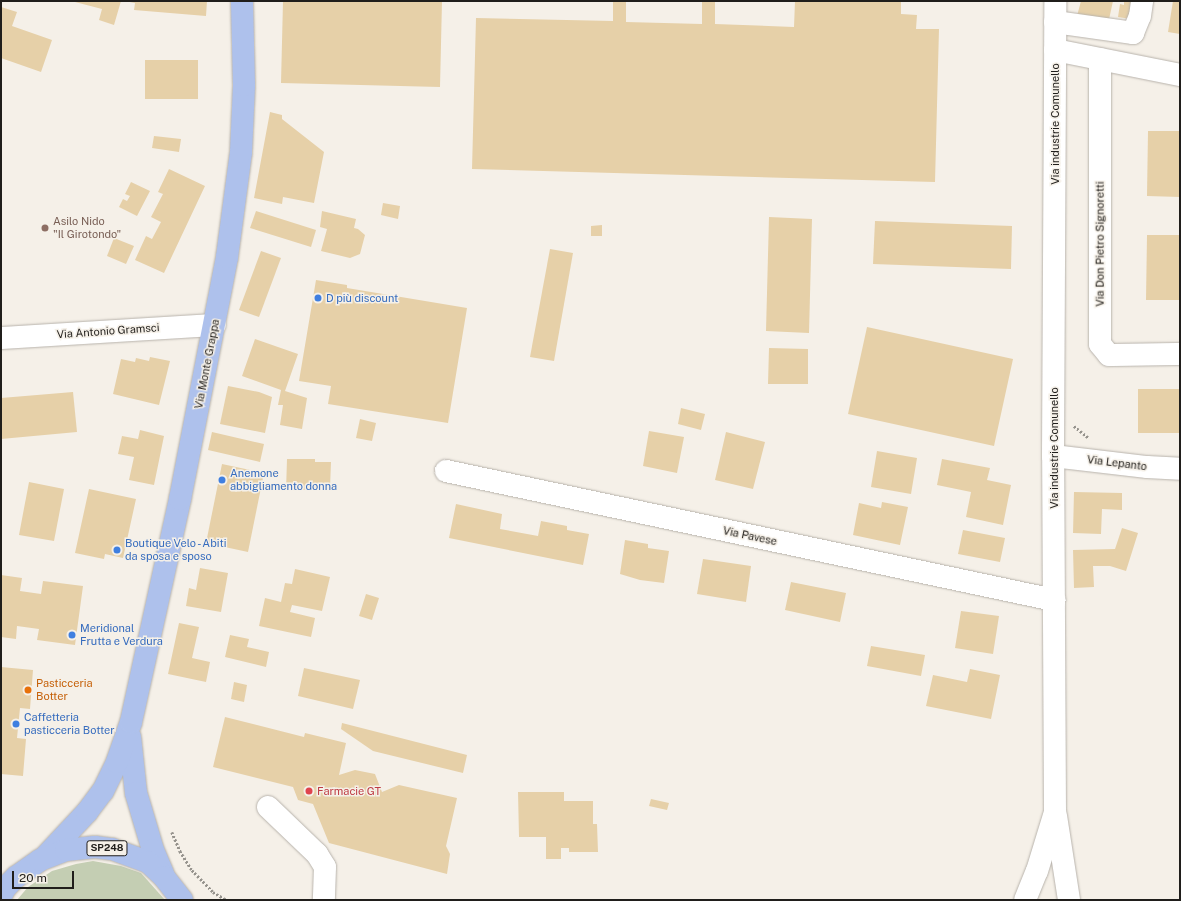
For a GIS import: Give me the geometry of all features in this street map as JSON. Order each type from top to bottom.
[{"type":"main road","name":"Via Monte Grappa","points":[[44,858],[87,812],[103,791],[117,762],[130,722],[180,499],[227,257],[241,152],[244,85],[242,1]]},
{"type":"main road","name":"Via Monte Grappa","points":[[130,722],[130,748],[136,793],[153,850],[178,892]]},
{"type":"main road","name":"Via Monte Grappa","points":[[2,892],[29,867],[44,858],[77,848],[104,847],[148,862],[178,892]]},
{"type":"street","name":"Via industrie Comunello","points":[[1037,870],[1055,812],[1053,456],[1055,12],[1133,33],[1140,16],[1142,1]]},
{"type":"street","points":[[1055,50],[1180,75]]},
{"type":"street","name":"Via Don Pietro Signoretti","points":[[1100,59],[1100,344],[1109,355],[1180,354]]},
{"type":"street","name":"Via Antonio Gramsci","points":[[1,338],[215,325]]},
{"type":"street","name":"Via Lepanto","points":[[1053,456],[1147,467],[1180,469]]},
{"type":"street","name":"Via Pavese","points":[[446,471],[1054,600]]},
{"type":"street","points":[[268,807],[317,854],[325,867],[324,900]]},
{"type":"street","points":[[1055,812],[1069,900]]},
{"type":"street","points":[[1025,900],[1037,870]]},
{"type":"street","points":[[1035,900],[1037,870]]},
{"type":"green space","points":[[93,861],[121,866],[141,873],[165,900],[17,900],[28,887],[52,871]]},
{"type":"building","points":[[121,1],[114,25],[99,20],[102,9],[75,2]]},
{"type":"building","points":[[124,1],[207,1],[206,16],[134,10],[135,3]]},
{"type":"building","points":[[283,1],[442,1],[440,87],[281,83]]},
{"type":"building","points":[[613,1],[626,1],[626,22],[702,24],[702,1],[715,1],[715,24],[794,27],[795,1],[901,1],[901,14],[917,15],[916,29],[939,29],[935,182],[472,169],[476,18],[613,21]]},
{"type":"building","points":[[1081,1],[1113,1],[1108,24],[1077,16]]},
{"type":"building","points":[[1124,1],[1133,1],[1131,19],[1118,17],[1120,4],[1124,5]]},
{"type":"building","points":[[1173,1],[1180,1],[1180,34],[1168,32]]},
{"type":"building","points":[[1,7],[17,12],[12,26],[52,40],[41,72],[1,58]]},
{"type":"building","points":[[145,60],[198,60],[198,99],[145,99]]},
{"type":"building","points":[[270,112],[282,115],[282,119],[324,152],[314,203],[283,197],[282,204],[254,198]]},
{"type":"building","points":[[1148,131],[1180,131],[1180,197],[1147,196]]},
{"type":"building","points":[[154,136],[181,139],[179,152],[152,148]]},
{"type":"building","points":[[169,169],[205,186],[164,273],[135,260],[146,236],[152,239],[161,222],[151,217],[163,194],[158,192]]},
{"type":"building","points":[[131,182],[150,191],[137,216],[119,207],[123,199],[127,201],[130,196],[125,194]]},
{"type":"building","points":[[383,203],[400,206],[398,219],[381,215]]},
{"type":"building","points":[[256,211],[316,230],[311,247],[250,228]]},
{"type":"building","points":[[322,211],[356,219],[354,228],[358,229],[365,235],[360,254],[350,258],[321,251],[327,229],[320,227]]},
{"type":"building","points":[[769,217],[812,219],[809,333],[766,331]]},
{"type":"building","points":[[875,221],[1012,226],[1011,269],[873,264]]},
{"type":"building","points":[[602,225],[602,236],[591,236],[591,226]]},
{"type":"building","points":[[1147,235],[1180,235],[1179,300],[1146,300]]},
{"type":"building","points":[[114,238],[134,246],[126,264],[107,256]]},
{"type":"building","points":[[550,249],[573,253],[554,361],[530,357]]},
{"type":"building","points":[[261,251],[281,258],[259,317],[239,310]]},
{"type":"building","points":[[316,280],[347,285],[347,288],[467,308],[448,423],[328,404],[331,386],[299,381]]},
{"type":"building","points":[[867,327],[1013,359],[994,446],[848,414]]},
{"type":"building","points":[[255,339],[298,354],[285,391],[307,398],[302,429],[280,425],[283,405],[278,405],[281,390],[242,376]]},
{"type":"building","points":[[769,348],[808,349],[808,384],[768,384]]},
{"type":"building","points":[[150,357],[170,361],[159,405],[113,394],[121,359],[135,362],[136,358],[149,361]]},
{"type":"building","points":[[228,386],[259,392],[272,397],[265,433],[220,424]]},
{"type":"building","points":[[1138,389],[1180,389],[1180,433],[1138,433]]},
{"type":"building","points":[[73,392],[77,432],[1,439],[1,398]]},
{"type":"building","points":[[681,408],[705,414],[701,430],[678,424]]},
{"type":"building","points":[[360,419],[376,423],[372,441],[356,438]]},
{"type":"building","points":[[140,430],[164,436],[154,485],[129,480],[134,457],[118,454],[122,436],[138,439]]},
{"type":"building","points":[[649,431],[684,437],[677,473],[643,466]]},
{"type":"building","points":[[212,432],[264,444],[260,462],[208,450]]},
{"type":"building","points":[[726,432],[765,442],[753,489],[715,480]]},
{"type":"building","points":[[877,451],[917,458],[911,494],[871,487]]},
{"type":"building","points":[[287,459],[315,459],[315,462],[331,462],[330,488],[286,491]]},
{"type":"building","points":[[942,459],[990,468],[987,480],[1011,485],[1003,525],[966,517],[971,492],[937,485]]},
{"type":"building","points":[[222,464],[264,473],[248,552],[206,543]]},
{"type":"building","points":[[29,482],[64,489],[54,541],[19,535]]},
{"type":"building","points":[[89,489],[136,499],[123,558],[105,554],[104,559],[75,553]]},
{"type":"building","points":[[1074,492],[1122,493],[1122,510],[1102,509],[1101,534],[1073,533]]},
{"type":"building","points":[[882,502],[908,507],[900,545],[853,535],[859,503],[881,508]]},
{"type":"building","points":[[456,504],[502,514],[500,529],[538,536],[541,521],[567,526],[567,530],[589,534],[583,565],[449,538]]},
{"type":"building","points":[[1122,528],[1138,533],[1126,571],[1110,566],[1093,566],[1094,587],[1074,588],[1073,550],[1115,549]]},
{"type":"building","points":[[963,530],[1005,538],[1000,562],[958,554]]},
{"type":"building","points":[[625,540],[648,544],[648,548],[669,551],[664,583],[640,580],[620,574]]},
{"type":"building","points":[[703,559],[751,566],[746,602],[697,594]]},
{"type":"building","points":[[200,568],[228,573],[221,612],[186,606],[189,588],[196,590]]},
{"type":"building","points":[[295,569],[330,577],[322,611],[292,605],[290,612],[315,618],[311,637],[259,626],[265,598],[281,602],[285,583],[292,584]]},
{"type":"building","points":[[1,575],[22,578],[20,591],[41,594],[43,581],[83,586],[75,645],[37,640],[39,629],[17,626],[16,639],[1,637]]},
{"type":"building","points":[[791,582],[846,593],[840,622],[785,610]]},
{"type":"building","points":[[366,594],[379,598],[372,620],[359,616]]},
{"type":"building","points":[[961,611],[999,616],[993,654],[955,648]]},
{"type":"building","points":[[179,623],[199,627],[192,658],[210,662],[206,682],[168,674]]},
{"type":"building","points":[[230,635],[249,639],[247,647],[269,652],[266,667],[225,657]]},
{"type":"building","points":[[871,646],[925,655],[921,676],[867,666]]},
{"type":"building","points":[[1,667],[33,670],[30,709],[20,708],[17,738],[26,739],[23,776],[1,774]]},
{"type":"building","points":[[304,668],[360,680],[353,709],[298,696]]},
{"type":"building","points":[[970,669],[1000,675],[991,719],[926,706],[933,675],[967,682]]},
{"type":"building","points":[[234,682],[247,685],[244,702],[231,699]]},
{"type":"building","points":[[225,717],[304,737],[305,733],[346,743],[339,775],[355,770],[375,774],[382,792],[399,785],[457,798],[446,846],[450,854],[447,874],[329,843],[313,804],[298,800],[293,787],[213,767]]},
{"type":"building","points":[[342,723],[467,755],[463,773],[373,751],[341,729]]},
{"type":"building","points":[[518,792],[564,792],[564,801],[593,801],[593,824],[597,824],[598,852],[569,852],[569,848],[561,848],[561,859],[546,859],[546,837],[519,837]]},
{"type":"building","points":[[651,799],[669,803],[667,810],[649,806]]},
{"type":"place","name":"Asilo Nido \"Il Girotondo\"","points":[[45,228]]},
{"type":"place","name":"D più discount","points":[[318,298]]},
{"type":"place","name":"Anemone abbigliamento donna","points":[[222,480]]},
{"type":"place","name":"Boutique Velo - Abiti da sposa e sposo","points":[[117,550]]},
{"type":"place","name":"Meridional Frutta e Verdura","points":[[72,635]]},
{"type":"place","name":"Pasticceria Botter","points":[[28,690]]},
{"type":"place","name":"Caffetteria pasticceria Botter","points":[[16,724]]},
{"type":"place","name":"Farmacie GT","points":[[309,791]]}]
